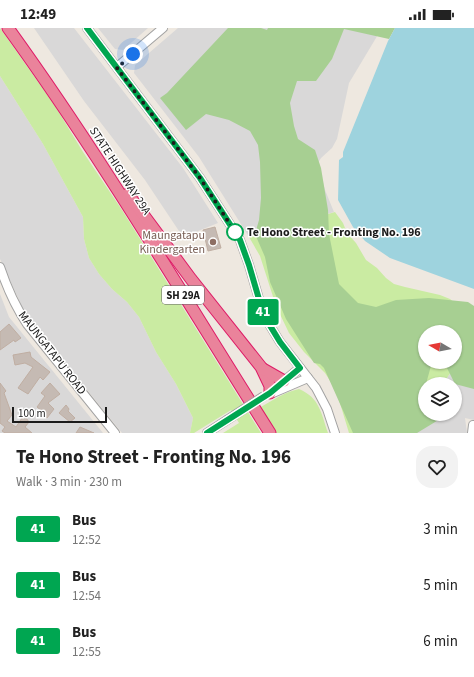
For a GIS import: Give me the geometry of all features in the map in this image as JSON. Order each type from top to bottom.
[{"type":"highway","name":"STATE HIGHWAY 29A","points":[[8,28],[48,84],[97,158],[270,433]]},
{"type":"highway","name":"SH 29A","points":[[97,158],[110,170],[191,279],[261,367],[270,386],[267,395]]},
{"type":"highway","name":"SH 29A","points":[[261,367],[284,381]]},
{"type":"street","points":[[87,28],[200,178],[240,240],[266,319],[280,342],[322,398],[335,433]]},
{"type":"street","points":[[117,68],[163,28]]},
{"type":"street","name":"MAUNGATAPU ROAD","points":[[0,267],[17,309],[27,324],[115,433]]},
{"type":"street","points":[[207,433],[267,395],[300,368]]},
{"type":"street","points":[[267,395],[308,378]]},
{"type":"shaded area","points":[[34,28],[74,28],[183,168],[218,223],[183,237],[145,180],[84,101]]},
{"type":"shaded area","points":[[98,28],[148,28],[123,50],[115,49]]},
{"type":"shaded area","points":[[178,28],[381,28],[349,83],[337,139],[332,148],[321,158],[318,163],[325,190],[334,212],[249,237],[199,157],[134,73],[135,65]]},
{"type":"shaded area","points":[[0,76],[43,144],[83,217],[84,239],[89,258],[99,274],[112,289],[127,302],[139,317],[156,352],[176,384],[193,418],[190,433],[122,433],[25,313],[0,259]]},
{"type":"shaded area","points":[[0,294],[9,317],[103,433],[0,433]]},
{"type":"shaded area","points":[[462,362],[474,368],[474,420],[465,418],[467,433],[411,433],[420,421],[462,421],[462,377],[448,377],[453,369],[462,369]]},
{"type":"green space","points":[[0,28],[55,106],[83,152],[122,210],[261,433],[223,433],[239,423],[231,410],[194,433],[190,433],[193,418],[176,384],[156,352],[139,317],[127,302],[112,289],[99,274],[89,258],[84,239],[83,217],[43,144],[0,76]]},
{"type":"green space","points":[[228,28],[261,28],[267,30],[268,28],[395,28],[389,39],[344,29],[332,59],[316,81],[297,81],[290,103],[294,126],[298,139],[315,150],[321,168],[328,210],[329,234],[339,284],[358,303],[376,307],[396,300],[429,298],[468,302],[474,306],[474,389],[462,386],[462,377],[452,377],[448,369],[462,369],[462,325],[418,325],[418,369],[430,369],[428,377],[418,377],[418,421],[437,421],[417,433],[353,433],[324,368],[320,364],[314,363],[286,319],[270,282],[265,257],[255,234],[259,220],[261,198],[258,145],[250,131],[229,120],[206,114],[186,130],[160,98],[167,93]]},
{"type":"green space","points":[[335,212],[343,223],[347,233],[356,243],[366,260],[377,268],[386,278],[394,284],[440,295],[450,299],[456,304],[474,337],[462,355],[462,325],[418,325],[418,369],[453,369],[448,377],[418,377],[419,421],[411,433],[349,433],[336,390],[325,373],[304,352],[289,333],[276,306],[260,256],[249,237]]},
{"type":"green space","points":[[299,389],[316,402],[328,433],[275,433],[259,408],[283,394]]},
{"type":"water","points":[[395,28],[474,28],[474,289],[390,258],[365,241],[353,227],[338,200],[339,160],[343,157],[343,152],[388,41]]},
{"type":"building","points":[[215,227],[221,248],[208,251],[203,230]]},
{"type":"building","points":[[9,324],[21,338],[15,342],[14,340],[0,350],[0,332]]},
{"type":"building","points":[[30,352],[31,357],[50,372],[43,380],[40,377],[28,394],[18,388],[33,367],[25,363],[15,365],[13,355]]},
{"type":"building","points":[[0,383],[6,391],[4,393],[12,415],[7,421],[16,427],[24,415],[29,422],[25,427],[32,433],[5,433],[2,431],[5,427],[0,423]]},
{"type":"building","points":[[50,383],[60,394],[48,403],[54,409],[47,418],[37,407],[45,396],[41,393]]},
{"type":"building","points":[[66,405],[69,409],[68,411],[75,418],[70,422],[59,413]]},
{"type":"building","points":[[80,427],[94,433],[76,433]]},
{"type":"bus line","name":"41","points":[[87,28],[200,178],[240,240],[266,319],[280,342],[300,368],[270,393],[207,433]]},
{"type":"place","name":"Te Hono Street - Fronting No. 196","points":[[235,232]]},
{"type":"place","name":"Maungatapu Kindergarten","points":[[213,242]]},
{"type":"route","points":[[133,54],[117,68],[200,178],[235,232]]}]
